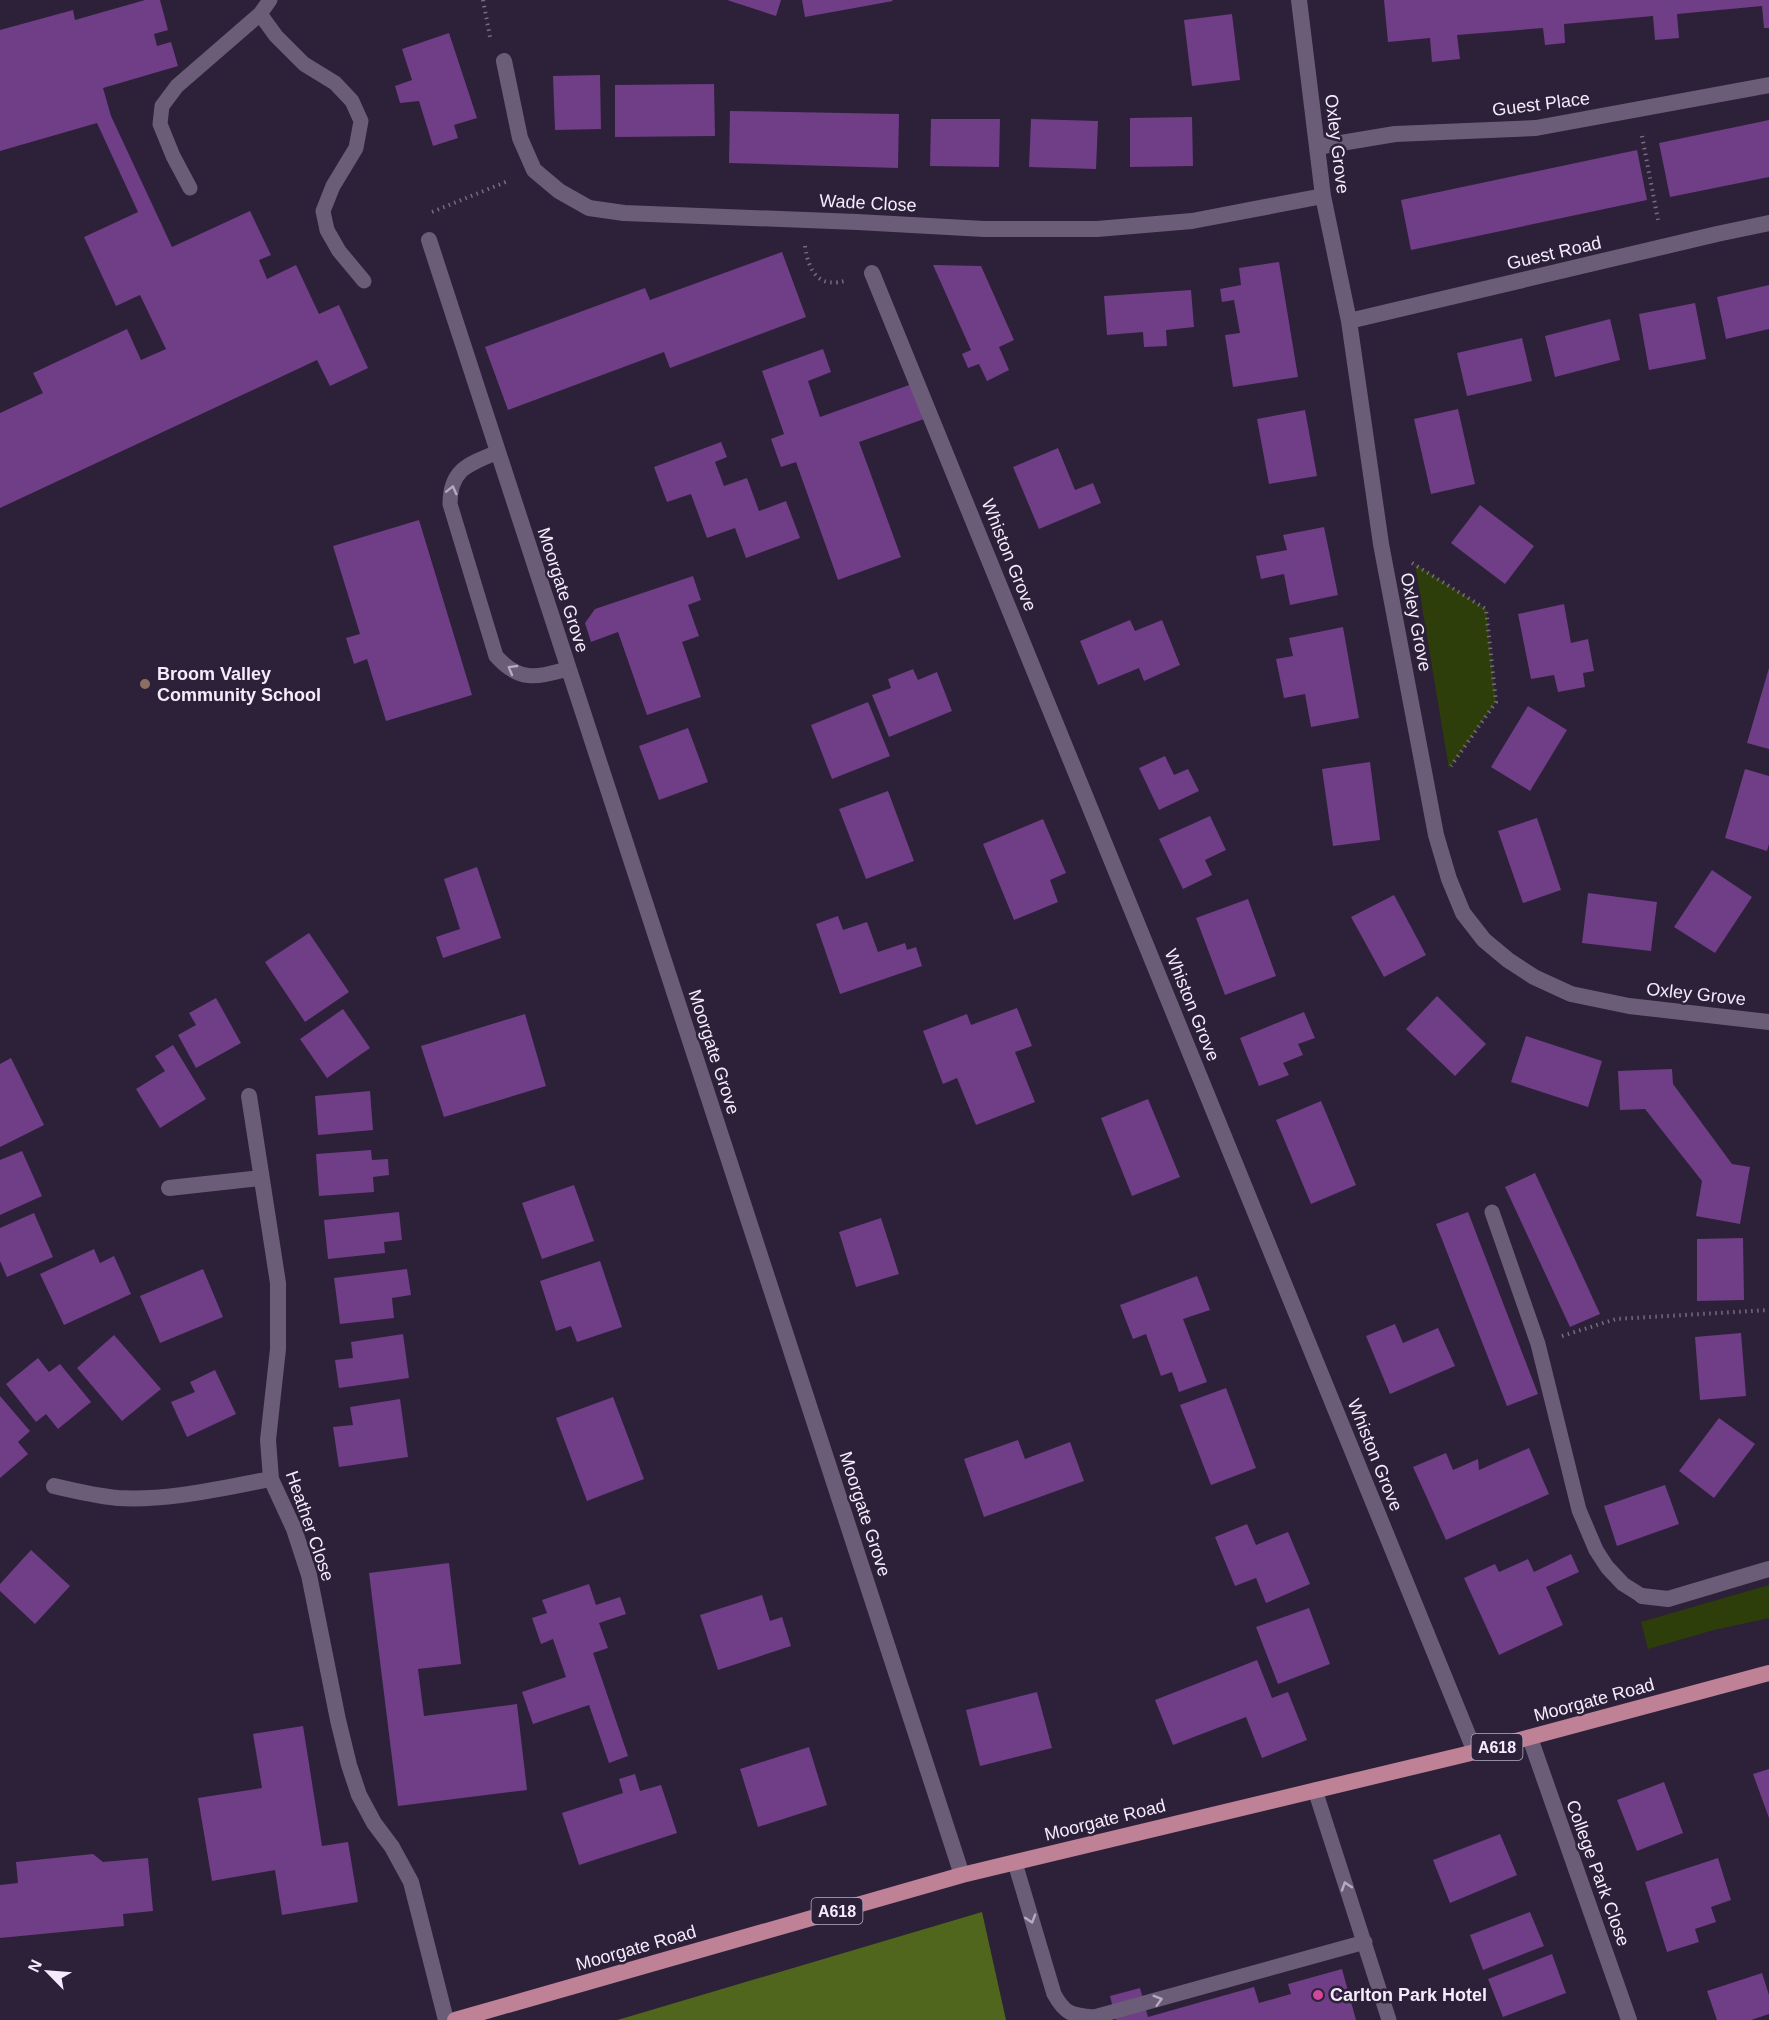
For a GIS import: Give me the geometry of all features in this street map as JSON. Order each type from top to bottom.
[{"type":"main road","name":"Moorgate Road","points":[[455,2020],[963,1875],[1475,1752],[1769,1672]]},
{"type":"street","name":"Oxley Grove","points":[[1299,0],[1323,196],[1349,321],[1381,544],[1436,835],[1449,879],[1463,913],[1484,940],[1508,960],[1534,977],[1571,994],[1629,1006],[1769,1022]]},
{"type":"street","name":"Wade Close","points":[[504,61],[520,138],[534,170],[559,191],[589,208],[624,213],[984,229],[1097,229],[1191,221],[1323,196]]},
{"type":"street","name":"Guest Place","points":[[1317,147],[1395,134],[1536,128],[1769,86]]},
{"type":"street","name":"Guest Road","points":[[1349,321],[1769,224]]},
{"type":"street","name":"Moorgate Grove","points":[[429,240],[963,1875]]},
{"type":"street","name":"Whiston Grove","points":[[872,273],[1475,1752]]},
{"type":"street","name":"Heather Close","points":[[249,1096],[278,1283],[278,1349],[268,1440],[270,1479],[294,1529],[309,1575],[349,1765],[359,1795],[411,1882],[446,2020]]},
{"type":"street","points":[[169,1188],[261,1178]]},
{"type":"street","points":[[54,1486],[120,1498],[177,1496],[270,1479]]},
{"type":"street","points":[[1642,1596],[1668,1599],[1769,1569]]},
{"type":"street","name":"College Park Close","points":[[1530,1738],[1629,2020]]},
{"type":"lane","points":[[190,188],[159,124],[162,106],[177,86],[260,14],[270,0]]},
{"type":"lane","points":[[260,14],[276,36],[304,64],[335,83],[352,100],[361,121],[356,148],[333,186],[323,211],[327,230],[339,251],[364,281]]},
{"type":"lane","points":[[498,452],[467,465],[457,476],[450,489],[450,504],[496,657],[509,670],[524,675],[543,676],[568,669]]},
{"type":"lane","points":[[1492,1212],[1538,1344],[1579,1510],[1596,1550],[1607,1567],[1623,1584],[1642,1596]]},
{"type":"lane","points":[[1315,1790],[1389,2020]]},
{"type":"lane","points":[[1015,1863],[1054,1994],[1062,2008],[1074,2015],[1094,2018],[1365,1942]]},
{"type":"path","points":[[483,0],[493,49],[504,61]]},
{"type":"path","points":[[1638,110],[1663,247]]},
{"type":"path","points":[[429,240],[422,216],[534,170]]},
{"type":"path","points":[[802,220],[807,262],[816,277],[834,284],[872,273]]},
{"type":"path","points":[[1381,544],[1486,609],[1496,702],[1430,796]]},
{"type":"path","points":[[1538,1344],[1616,1319],[1769,1310]]},
{"type":"green space","points":[[1415,564],[1486,609],[1496,702],[1449,769]]},
{"type":"green space","points":[[1769,1585],[1769,1618],[1714,1630],[1648,1649],[1641,1622]]},
{"type":"green space","points":[[982,1912],[1006,2020],[617,2020],[631,2016]]},
{"type":"building","points":[[145,0],[160,0],[168,30],[154,34],[157,46],[171,42],[178,66],[103,88],[111,116],[172,247],[250,211],[271,255],[259,260],[267,279],[296,265],[319,314],[339,305],[368,368],[330,386],[317,360],[0,508],[0,413],[43,393],[33,373],[127,329],[141,360],[166,349],[140,295],[116,306],[84,237],[138,212],[97,123],[0,151],[0,30],[73,10],[75,20]]},
{"type":"building","points":[[727,0],[781,0],[776,16]]},
{"type":"building","points":[[802,0],[892,0],[893,1],[805,17]]},
{"type":"building","points":[[1384,0],[1769,0],[1769,28],[1764,28],[1762,6],[1677,14],[1679,38],[1655,40],[1653,16],[1564,24],[1565,43],[1545,45],[1543,28],[1457,35],[1460,59],[1432,62],[1430,38],[1388,42]]},
{"type":"building","points":[[1232,14],[1240,80],[1192,86],[1184,20]]},
{"type":"building","points":[[449,33],[477,118],[454,125],[458,138],[433,146],[419,101],[400,103],[395,86],[412,80],[402,49]]},
{"type":"building","points":[[600,75],[601,129],[555,130],[553,76]]},
{"type":"building","points":[[714,84],[715,136],[615,137],[615,85]]},
{"type":"building","points":[[730,111],[899,114],[898,168],[729,163]]},
{"type":"building","points":[[1192,117],[1193,166],[1130,167],[1130,118]]},
{"type":"building","points":[[931,119],[1000,119],[999,167],[930,166]]},
{"type":"building","points":[[1031,119],[1098,121],[1096,169],[1029,167]]},
{"type":"building","points":[[1769,120],[1769,177],[1670,197],[1659,143]]},
{"type":"building","points":[[1637,150],[1647,200],[1411,250],[1401,200]]},
{"type":"building","points":[[782,252],[806,317],[670,368],[664,352],[508,410],[485,347],[645,288],[650,300]]},
{"type":"building","points":[[1279,262],[1298,377],[1233,387],[1225,335],[1240,333],[1234,300],[1222,302],[1220,289],[1241,285],[1239,268]]},
{"type":"building","points":[[933,265],[981,266],[1014,340],[999,347],[1009,370],[987,381],[979,364],[968,368],[962,354],[971,350]]},
{"type":"building","points":[[1769,285],[1769,329],[1726,339],[1717,297]]},
{"type":"building","points":[[1191,290],[1194,327],[1166,330],[1167,346],[1144,347],[1143,332],[1107,335],[1104,296]]},
{"type":"building","points":[[1695,303],[1706,359],[1649,370],[1639,314]]},
{"type":"building","points":[[1610,319],[1620,360],[1555,377],[1545,336]]},
{"type":"building","points":[[1522,338],[1532,381],[1467,396],[1457,353]]},
{"type":"building","points":[[823,349],[831,372],[808,381],[820,417],[912,384],[924,419],[859,442],[901,557],[838,580],[796,462],[781,467],[771,439],[784,434],[762,371]]},
{"type":"building","points":[[1458,409],[1475,484],[1431,494],[1414,419]]},
{"type":"building","points":[[1305,410],[1317,476],[1269,484],[1257,419]]},
{"type":"building","points":[[721,442],[727,457],[715,462],[724,486],[747,478],[759,511],[786,501],[800,538],[746,558],[735,528],[707,538],[691,494],[667,502],[654,467]]},
{"type":"building","points":[[1058,448],[1075,490],[1093,483],[1101,503],[1039,529],[1013,467]]},
{"type":"building","points":[[1480,505],[1534,546],[1505,584],[1451,543]]},
{"type":"building","points":[[419,520],[472,695],[386,721],[367,659],[354,664],[346,638],[360,634],[333,546]]},
{"type":"building","points":[[1324,527],[1338,595],[1290,605],[1284,574],[1261,579],[1256,556],[1287,550],[1283,535]]},
{"type":"building","points":[[693,576],[701,600],[688,605],[699,636],[682,642],[701,697],[647,715],[618,632],[591,642],[585,623],[595,609]]},
{"type":"building","points":[[1564,604],[1571,643],[1588,639],[1594,671],[1583,673],[1585,687],[1558,692],[1554,675],[1531,679],[1518,614]]},
{"type":"building","points":[[1130,620],[1135,631],[1162,620],[1180,665],[1144,681],[1139,668],[1098,685],[1080,641]]},
{"type":"building","points":[[1343,627],[1359,718],[1311,727],[1305,694],[1284,698],[1276,659],[1293,656],[1289,638]]},
{"type":"building","points":[[1769,668],[1769,749],[1747,743]]},
{"type":"building","points":[[913,669],[918,680],[937,672],[952,711],[889,737],[872,695],[891,688],[888,679]]},
{"type":"building","points":[[868,702],[890,756],[832,779],[811,725]]},
{"type":"building","points":[[1528,706],[1567,730],[1530,791],[1491,767]]},
{"type":"building","points":[[688,728],[708,782],[659,800],[639,746]]},
{"type":"building","points":[[1165,756],[1174,775],[1188,769],[1199,791],[1159,810],[1139,768]]},
{"type":"building","points":[[1370,762],[1380,840],[1333,846],[1322,769]]},
{"type":"building","points":[[1745,769],[1769,776],[1769,844],[1767,851],[1725,838]]},
{"type":"building","points":[[888,791],[914,861],[866,879],[839,809]]},
{"type":"building","points":[[1210,816],[1226,850],[1205,860],[1212,875],[1183,889],[1159,839]]},
{"type":"building","points":[[1537,818],[1561,890],[1523,903],[1498,831]]},
{"type":"building","points":[[1043,819],[1066,873],[1050,880],[1058,902],[1014,920],[983,844]]},
{"type":"building","points":[[477,867],[501,938],[443,958],[436,937],[460,929],[444,879]]},
{"type":"building","points":[[1712,870],[1752,897],[1715,953],[1674,927]]},
{"type":"building","points":[[1588,893],[1657,902],[1651,951],[1582,943]]},
{"type":"building","points":[[1394,895],[1426,955],[1384,977],[1351,917]]},
{"type":"building","points":[[1248,899],[1276,976],[1225,995],[1196,918]]},
{"type":"building","points":[[838,916],[843,930],[867,922],[878,952],[905,943],[907,950],[916,947],[922,966],[840,994],[816,924]]},
{"type":"building","points":[[309,933],[349,992],[305,1022],[265,962]]},
{"type":"building","points":[[1437,996],[1486,1044],[1455,1076],[1406,1029]]},
{"type":"building","points":[[216,998],[241,1043],[196,1068],[178,1035],[196,1025],[189,1013]]},
{"type":"building","points":[[1017,1008],[1032,1046],[1015,1052],[1035,1102],[976,1125],[957,1078],[943,1084],[923,1031],[967,1014],[971,1025]]},
{"type":"building","points":[[343,1009],[370,1048],[327,1078],[300,1039]]},
{"type":"building","points":[[1304,1012],[1315,1038],[1298,1044],[1303,1055],[1283,1063],[1289,1075],[1259,1086],[1240,1038]]},
{"type":"building","points":[[525,1014],[546,1086],[444,1117],[421,1046]]},
{"type":"building","points":[[1526,1036],[1602,1061],[1588,1107],[1511,1082]]},
{"type":"building","points":[[173,1045],[206,1099],[160,1128],[136,1089],[165,1071],[155,1056]]},
{"type":"building","points":[[11,1058],[44,1125],[0,1147],[0,1064]]},
{"type":"building","points":[[1672,1069],[1673,1084],[1732,1164],[1750,1167],[1740,1224],[1696,1216],[1702,1181],[1645,1109],[1620,1110],[1618,1071]]},
{"type":"building","points":[[370,1091],[373,1130],[318,1135],[315,1096]]},
{"type":"building","points":[[1148,1099],[1180,1177],[1132,1196],[1101,1118]]},
{"type":"building","points":[[1321,1101],[1356,1185],[1311,1204],[1276,1120]]},
{"type":"building","points":[[371,1150],[372,1160],[388,1159],[389,1175],[373,1177],[374,1192],[319,1196],[316,1154]]},
{"type":"building","points":[[22,1151],[42,1196],[0,1215],[0,1160]]},
{"type":"building","points":[[1535,1173],[1600,1314],[1570,1327],[1505,1187]]},
{"type":"building","points":[[574,1185],[594,1241],[542,1259],[522,1203]]},
{"type":"building","points":[[399,1212],[402,1240],[384,1242],[385,1253],[328,1259],[324,1220]]},
{"type":"building","points":[[1468,1212],[1538,1394],[1507,1406],[1436,1224]]},
{"type":"building","points":[[34,1213],[53,1257],[7,1277],[0,1261],[0,1228]]},
{"type":"building","points":[[881,1218],[899,1274],[856,1287],[839,1232]]},
{"type":"building","points":[[1743,1238],[1744,1300],[1697,1301],[1697,1239]]},
{"type":"building","points":[[94,1249],[100,1263],[114,1256],[131,1294],[64,1325],[40,1274]]},
{"type":"building","points":[[600,1261],[622,1327],[577,1342],[571,1326],[556,1331],[540,1281]]},
{"type":"building","points":[[203,1269],[223,1317],[160,1343],[140,1296]]},
{"type":"building","points":[[407,1269],[411,1295],[392,1298],[394,1318],[340,1324],[334,1278]]},
{"type":"building","points":[[1197,1276],[1210,1310],[1183,1319],[1207,1382],[1179,1392],[1172,1372],[1161,1376],[1146,1334],[1133,1339],[1120,1305]]},
{"type":"building","points":[[1395,1324],[1403,1343],[1438,1328],[1455,1366],[1390,1394],[1366,1336]]},
{"type":"building","points":[[1741,1333],[1746,1396],[1700,1400],[1695,1337]]},
{"type":"building","points":[[403,1334],[409,1378],[339,1388],[335,1360],[353,1358],[351,1342]]},
{"type":"building","points":[[114,1335],[161,1389],[122,1421],[77,1368]]},
{"type":"building","points":[[38,1358],[49,1372],[60,1364],[91,1402],[58,1429],[46,1414],[36,1422],[6,1384]]},
{"type":"building","points":[[215,1370],[236,1414],[187,1437],[171,1402],[195,1392],[190,1382]]},
{"type":"building","points":[[1226,1388],[1256,1468],[1211,1485],[1180,1405]]},
{"type":"building","points":[[0,1396],[30,1431],[18,1442],[28,1454],[0,1478]]},
{"type":"building","points":[[613,1397],[644,1479],[587,1501],[556,1418]]},
{"type":"building","points":[[400,1399],[408,1457],[339,1467],[333,1427],[353,1425],[350,1407]]},
{"type":"building","points":[[1719,1418],[1755,1444],[1714,1498],[1679,1471]]},
{"type":"building","points":[[1018,1440],[1025,1459],[1070,1442],[1084,1481],[984,1517],[964,1459]]},
{"type":"building","points":[[1529,1448],[1549,1494],[1446,1540],[1413,1467],[1446,1453],[1453,1470],[1478,1459],[1479,1470]]},
{"type":"building","points":[[1665,1485],[1679,1524],[1617,1546],[1604,1506]]},
{"type":"building","points":[[1247,1524],[1256,1545],[1288,1532],[1310,1584],[1266,1603],[1256,1578],[1235,1586],[1215,1537]]},
{"type":"building","points":[[31,1550],[70,1586],[35,1624],[0,1591],[0,1584]]},
{"type":"building","points":[[1571,1554],[1579,1572],[1546,1587],[1563,1625],[1499,1655],[1464,1578],[1495,1564],[1499,1572],[1528,1559],[1534,1572]]},
{"type":"building","points":[[449,1563],[461,1664],[418,1669],[424,1716],[517,1704],[527,1790],[398,1806],[369,1573]]},
{"type":"building","points":[[589,1584],[596,1605],[620,1597],[626,1614],[599,1623],[608,1648],[593,1653],[628,1756],[609,1763],[589,1705],[533,1724],[522,1692],[566,1677],[553,1639],[541,1644],[532,1618],[547,1613],[542,1600]]},
{"type":"building","points":[[762,1595],[770,1621],[782,1617],[791,1646],[718,1670],[700,1615]]},
{"type":"building","points":[[1309,1608],[1330,1664],[1278,1684],[1256,1627]]},
{"type":"building","points":[[1257,1660],[1272,1698],[1288,1692],[1307,1740],[1262,1758],[1246,1717],[1173,1745],[1155,1700]]},
{"type":"building","points":[[1037,1692],[1052,1748],[980,1766],[966,1710]]},
{"type":"building","points":[[303,1726],[322,1846],[348,1842],[358,1902],[282,1915],[275,1870],[212,1881],[198,1798],[262,1788],[253,1734]]},
{"type":"building","points":[[809,1747],[827,1805],[758,1827],[740,1769]]},
{"type":"building","points":[[1769,1769],[1769,1818],[1753,1774]]},
{"type":"building","points":[[635,1774],[640,1791],[661,1785],[677,1833],[579,1865],[562,1813],[623,1793],[619,1779]]},
{"type":"building","points":[[1664,1782],[1683,1833],[1637,1851],[1617,1800]]},
{"type":"building","points":[[1500,1834],[1517,1875],[1450,1903],[1433,1860]]},
{"type":"building","points":[[93,1854],[103,1862],[148,1858],[153,1911],[123,1914],[124,1926],[0,1938],[0,1885],[18,1883],[16,1862]]},
{"type":"building","points":[[1718,1858],[1731,1900],[1711,1907],[1716,1922],[1695,1929],[1699,1942],[1667,1952],[1645,1882]]},
{"type":"building","points":[[1530,1912],[1544,1946],[1483,1970],[1470,1935]]},
{"type":"building","points":[[1552,1954],[1566,1993],[1503,2017],[1488,1979]]},
{"type":"building","name":"Carlton Park Hotel","points":[[1342,1969],[1356,2020],[1116,2020],[1110,1996],[1140,1988],[1148,2017],[1254,1987],[1259,2003],[1291,1994],[1288,1984]]},
{"type":"building","points":[[1762,1973],[1769,1995],[1769,2014],[1751,2020],[1717,2020],[1707,1991]]},
{"type":"place","name":"Broom Valley Community School","points":[[145,684]]},
{"type":"place","name":"Carlton Park Hotel","points":[[1318,1995]]}]
